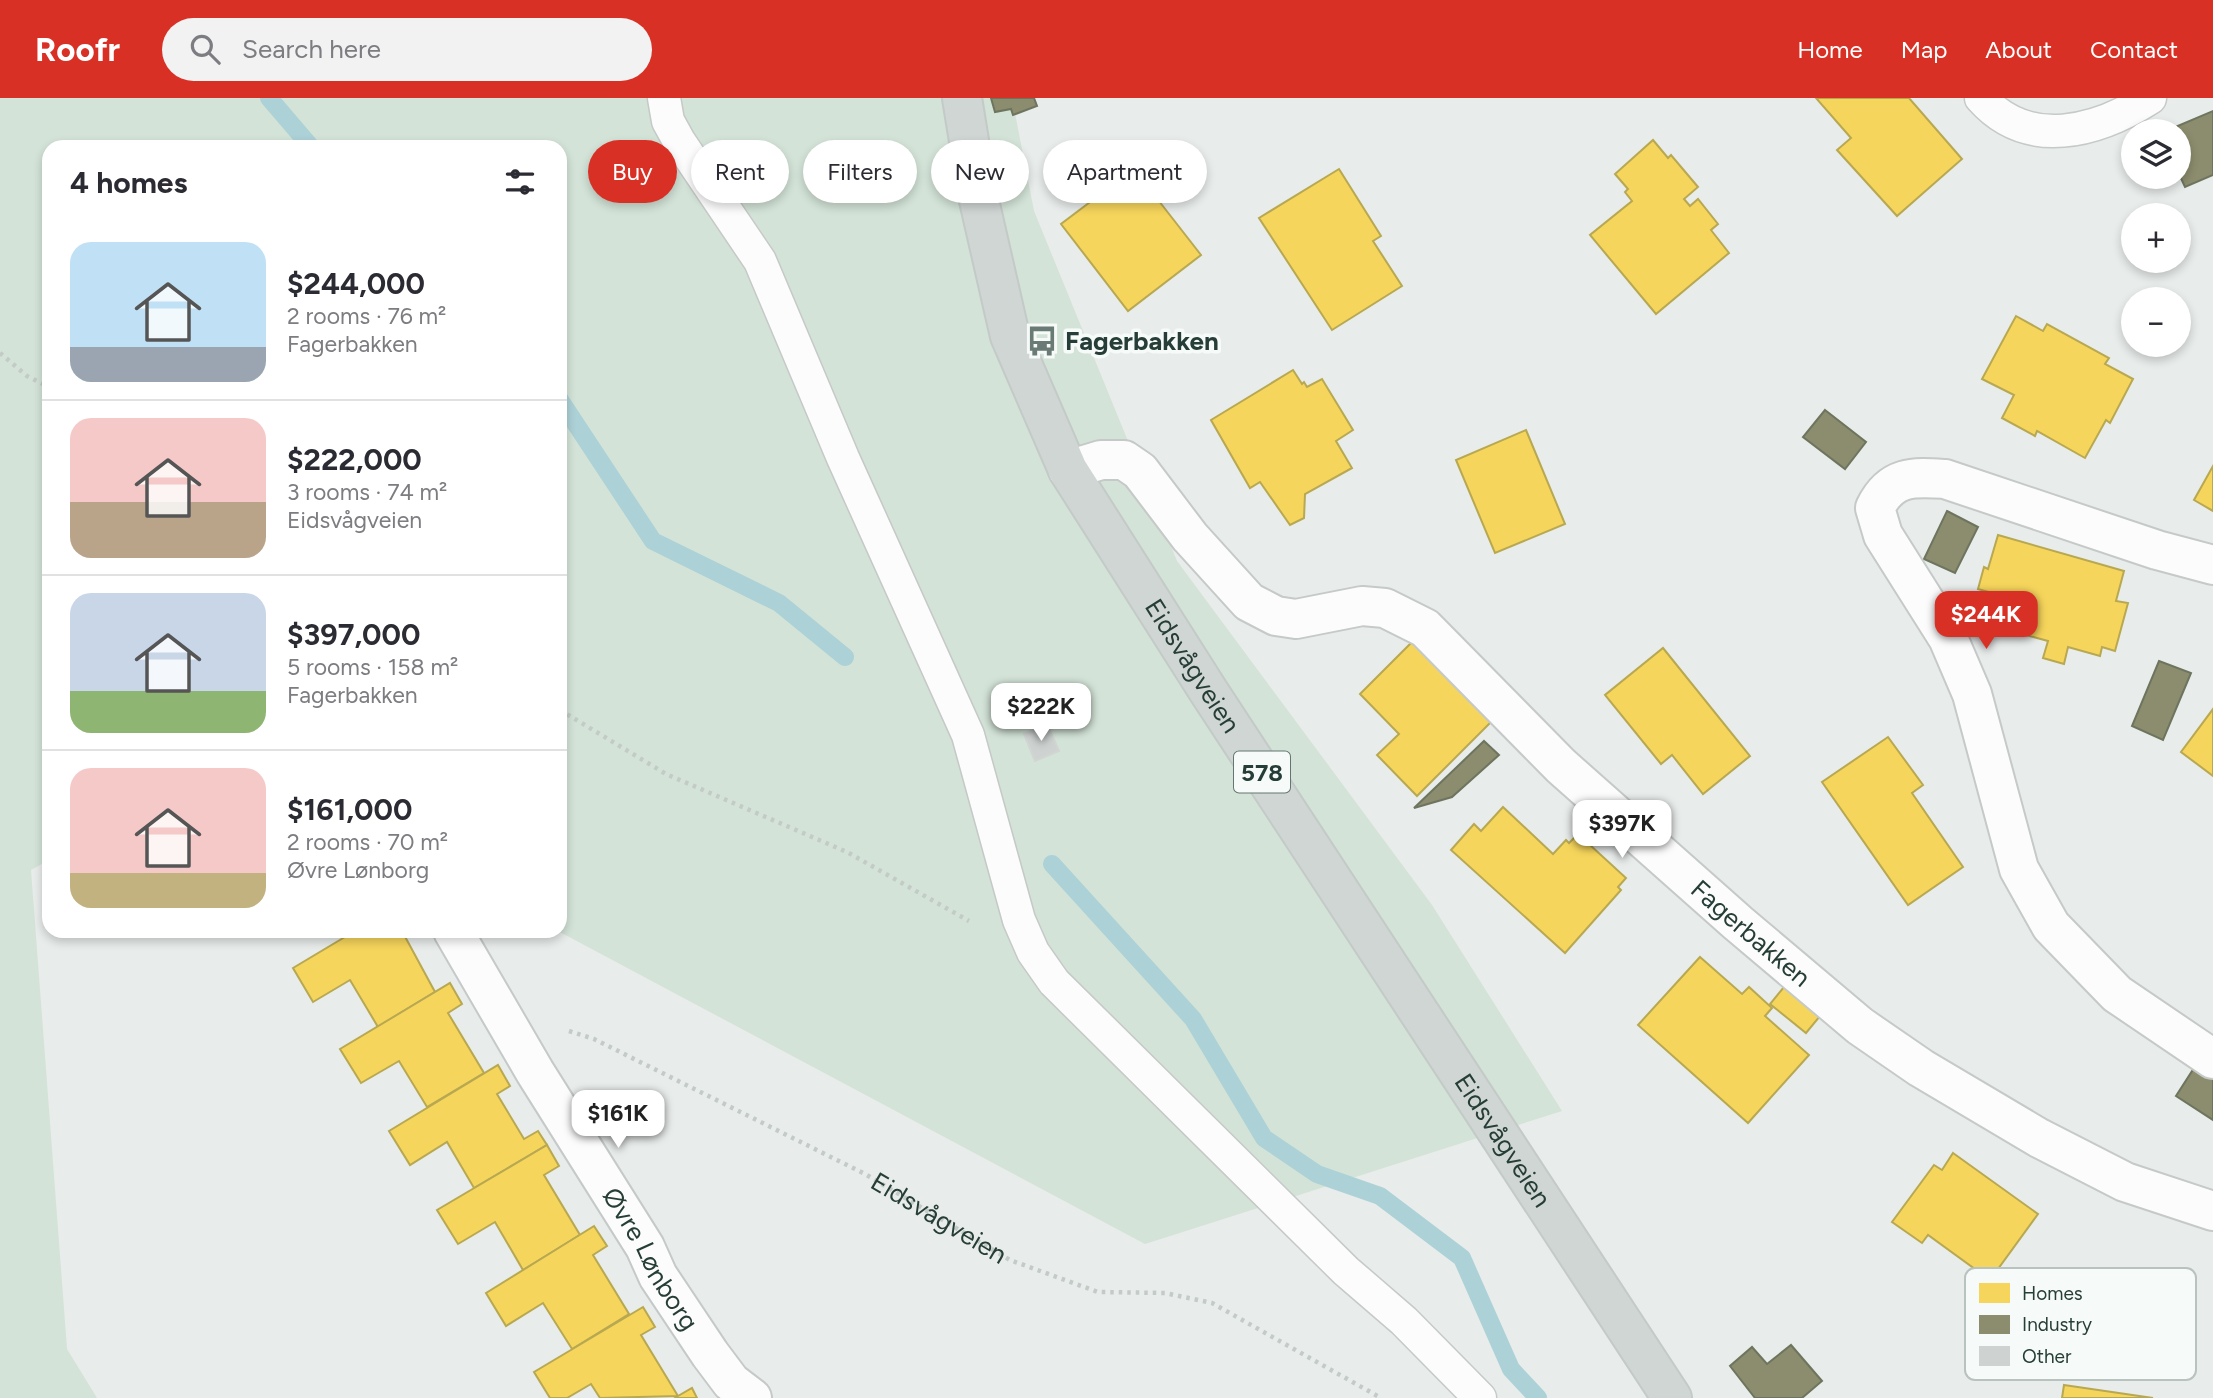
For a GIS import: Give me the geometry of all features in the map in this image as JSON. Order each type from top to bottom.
[{"type":"main road","name":"Eidsvågveien","points":[[962,98],[978,196],[1010,336],[1068,470],[1209,692],[1672,1398]]},
{"type":"street","name":"Fagerbakken","points":[[1068,470],[1101,460],[1124,460],[1140,471],[1190,537],[1249,603],[1276,616],[1296,619],[1362,606],[1385,608],[1425,628],[1561,766],[1738,923],[1860,1026],[1921,1068],[2039,1138],[2125,1182],[2213,1211]]},
{"type":"street","points":[[2213,565],[2157,550],[1945,479],[1909,477],[1882,494],[1875,508],[1883,535],[1948,638],[1972,694],[2019,869],[2051,926],[2117,995],[2213,1059]]},
{"type":"street","name":"Øvre Lønborg","points":[[457,938],[535,1072],[645,1247],[658,1276],[724,1373],[752,1398]]},
{"type":"lane","points":[[664,98],[668,121],[679,141],[760,261],[848,469],[947,683],[968,735],[1019,920],[1033,952],[1054,982],[1346,1271],[1404,1321],[1480,1398]]},
{"type":"lane","points":[[1981,98],[2011,123],[2033,131],[2057,133],[2088,128],[2131,110],[2150,98]]},
{"type":"path","points":[[0,353],[27,376],[42,384]]},
{"type":"path","points":[[567,714],[666,774],[847,852],[969,920],[999,943],[1033,952]]},
{"type":"path","name":"Eidsvågveien","points":[[501,1012],[594,1039],[648,1065],[865,1174],[1010,1260],[1098,1292],[1165,1293],[1212,1303],[1381,1398]]},
{"type":"green space","points":[[0,98],[1012,98],[1020,140],[931,140],[931,203],[1029,203],[1029,185],[1034,211],[1177,561],[1432,905],[1562,1111],[1145,1244],[567,936],[567,140],[42,140],[42,864],[31,870],[67,1349],[97,1398],[0,1398]]},
{"type":"building: Homes","points":[[1816,98],[1909,98],[1962,159],[1897,216],[1837,150],[1851,138]]},
{"type":"building: Homes","points":[[1653,140],[1668,158],[1671,155],[1698,187],[1684,199],[1690,206],[1698,199],[1718,224],[1711,230],[1729,253],[1656,314],[1590,235],[1632,201],[1625,192],[1628,189],[1615,174]]},
{"type":"building: Homes","points":[[1339,169],[1381,236],[1373,241],[1402,286],[1332,330],[1259,218]]},
{"type":"building: Homes","points":[[1089,203],[1160,203],[1201,255],[1128,311],[1061,224]]},
{"type":"building: Homes","points":[[2016,316],[2043,331],[2047,324],[2109,358],[2105,364],[2133,379],[2110,423],[2106,420],[2085,458],[2037,431],[2035,436],[2002,418],[2014,395],[1982,379]]},
{"type":"building: Homes","points":[[1293,370],[1307,387],[1322,379],[1353,430],[1336,441],[1352,468],[1305,494],[1304,518],[1290,525],[1260,482],[1250,488],[1211,420]]},
{"type":"building: Homes","points":[[1526,430],[1565,524],[1495,553],[1456,460]]},
{"type":"building: Homes","points":[[2213,466],[2213,511],[2194,500]]},
{"type":"building: Homes","points":[[1998,535],[2124,571],[2116,601],[2128,603],[2115,651],[2102,647],[2100,656],[2068,647],[2064,664],[2043,658],[2048,641],[2004,629],[2013,599],[1978,589],[1984,567],[1988,569]]},
{"type":"building: Homes","points":[[1412,642],[1491,722],[1417,796],[1377,755],[1399,734],[1360,694]]},
{"type":"building: Homes","points":[[1663,648],[1750,756],[1703,794],[1672,755],[1661,764],[1605,695]]},
{"type":"building: Homes","points":[[2213,709],[2213,776],[2181,752]]},
{"type":"building: Homes","points":[[1888,737],[1923,785],[1912,793],[1963,867],[1908,905],[1822,782]]},
{"type":"building: Homes","points":[[1503,807],[1553,854],[1566,840],[1569,843],[1578,834],[1626,878],[1618,887],[1621,890],[1565,953],[1451,850],[1474,824],[1481,831]]},
{"type":"building: Homes","points":[[343,938],[406,938],[435,992],[378,1027],[350,980],[313,1002],[293,968]]},
{"type":"building: Homes","points":[[1700,957],[1742,994],[1749,987],[1772,1008],[1765,1016],[1809,1055],[1748,1123],[1638,1025]]},
{"type":"building: Homes","points":[[450,983],[462,1004],[448,1013],[484,1073],[427,1107],[399,1061],[361,1083],[340,1049]]},
{"type":"building: Homes","points":[[1784,987],[1820,1016],[1806,1033],[1770,1004]]},
{"type":"building: Homes","points":[[498,1065],[510,1086],[497,1094],[524,1139],[538,1131],[547,1145],[474,1188],[447,1142],[410,1165],[389,1131]]},
{"type":"building: Homes","points":[[547,1145],[559,1166],[544,1175],[580,1235],[523,1270],[495,1222],[458,1244],[437,1210]]},
{"type":"building: Homes","points":[[1953,1153],[2038,1214],[1999,1268],[1973,1268],[1928,1235],[1922,1243],[1892,1222],[1934,1165],[1942,1170]]},
{"type":"building: Homes","points":[[594,1226],[607,1246],[593,1255],[629,1314],[572,1349],[543,1303],[506,1326],[486,1293]]},
{"type":"building: Homes","points":[[643,1307],[655,1327],[641,1335],[678,1396],[600,1398],[591,1384],[567,1398],[550,1398],[534,1372]]},
{"type":"building: Homes","points":[[2064,1385],[2153,1398],[2062,1398]]},
{"type":"building: Homes","points":[[692,1388],[697,1398],[675,1398],[678,1396]]},
{"type":"building: Industry","points":[[991,98],[1034,98],[1037,106],[1013,115],[1011,109],[995,112]]},
{"type":"building: Industry","points":[[2213,111],[2213,175],[2191,184],[2191,120]]},
{"type":"building: Industry","points":[[1825,410],[1866,442],[1845,469],[1803,437]]},
{"type":"building: Industry","points":[[1947,511],[1978,527],[1955,573],[1924,559]]},
{"type":"building: Industry","points":[[2159,661],[2191,673],[2163,740],[2132,726]]},
{"type":"building: Industry","points":[[1484,741],[1499,755],[1452,797],[1414,808]]},
{"type":"building: Industry","points":[[2196,1065],[2213,1076],[2213,1120],[2176,1096]]},
{"type":"building: Industry","points":[[1791,1345],[1822,1381],[1802,1398],[1755,1398],[1730,1366],[1752,1347],[1767,1364]]},
{"type":"building: Other","points":[[1047,724],[1059,751],[1035,761],[1024,734]]},
{"type":"waterway","points":[[269,98],[305,140]]},
{"type":"waterway","points":[[567,411],[653,541],[779,603],[845,657]]},
{"type":"waterway","points":[[1052,864],[1193,1019],[1264,1138],[1317,1174],[1380,1196],[1462,1258],[1511,1369],[1538,1398]]},
{"type":"place","name":"Fagerbakken","points":[[1042,341]]}]
